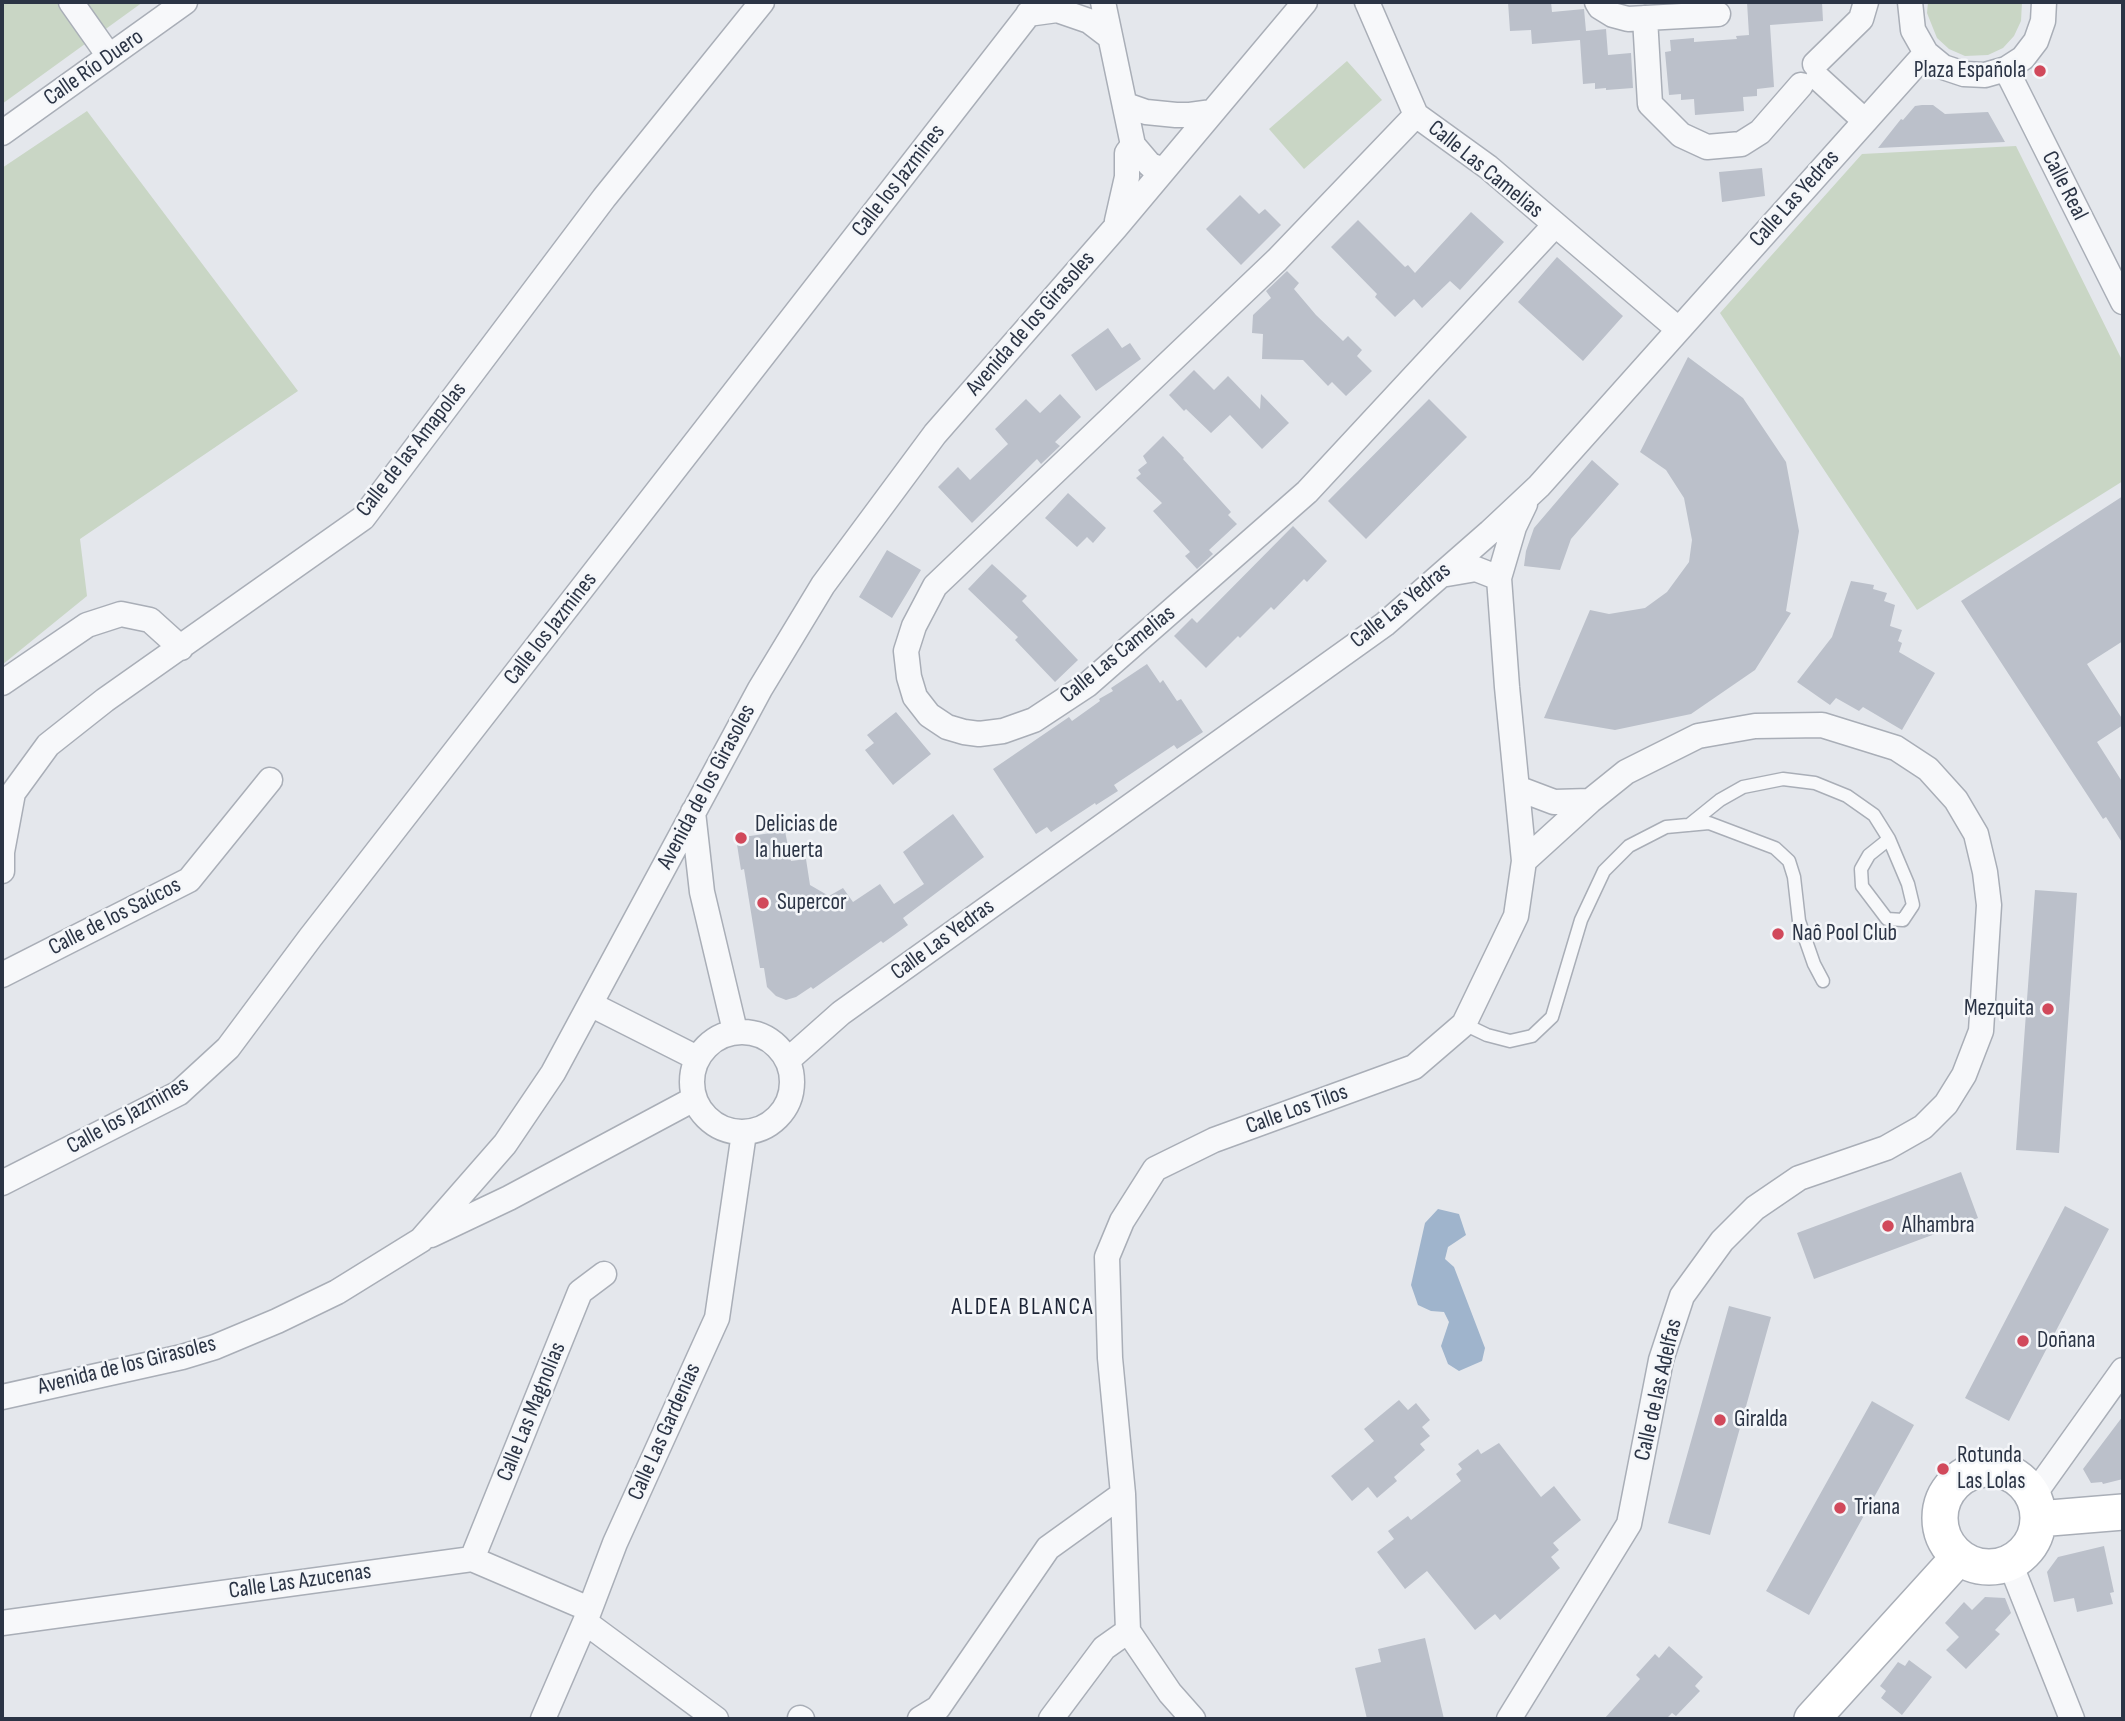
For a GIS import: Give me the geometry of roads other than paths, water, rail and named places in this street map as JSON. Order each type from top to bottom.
[{"type":"street","points":[[71,2],[109,56]]},
{"type":"street","name":"Calle Río Duero","points":[[2,133],[185,2]]},
{"type":"street","name":"Calle de las Amapolas","points":[[2,871],[2,852],[13,793],[48,745],[105,700],[363,518],[604,198],[762,2]]},
{"type":"street","points":[[1103,2],[1110,37],[1136,108],[1133,145],[1127,153],[1127,177],[1116,227]]},
{"type":"street","name":"Avenida de los Girasoles","points":[[2,1397],[215,1347],[337,1292],[421,1240],[505,1144],[554,1073],[760,689],[823,585],[935,434],[1116,227],[1305,2]]},
{"type":"street","name":"Calle Las Camelias","points":[[1367,2],[1416,116],[1488,167],[1678,329]]},
{"type":"street","points":[[1597,2],[1613,15],[1628,19],[1718,14]]},
{"type":"street","points":[[1645,18],[1650,104],[1681,135],[1707,147],[1741,144],[1760,132],[1861,19],[1866,2]]},
{"type":"street","points":[[1910,2],[1913,30],[1926,53],[1943,67],[1964,75],[1985,75],[2006,69],[2023,58],[2036,41],[2043,21],[2044,2]]},
{"type":"street","points":[[1033,8],[1057,10],[1088,21],[1110,37]]},
{"type":"street","name":"Calle los Jazmines","points":[[2,1183],[179,1093],[228,1048],[310,938],[1033,8]]},
{"type":"street","name":"Calle Las Yedras","points":[[788,1060],[841,1013],[1385,624],[1530,495],[1926,53]]},
{"type":"street","name":"Calle Real","points":[[2006,69],[2123,303]]},
{"type":"street","points":[[1811,75],[1865,121]]},
{"type":"street","points":[[1136,108],[1190,116],[1212,111]]},
{"type":"street","points":[[1133,145],[1150,165],[1158,168],[1170,161],[1173,142],[1166,130],[1136,108]]},
{"type":"street","name":"Calle Las Camelias","points":[[1416,116],[1277,260],[935,586],[914,625],[906,651],[915,697],[929,715],[947,727],[964,732],[979,734],[1003,731],[1034,720],[1087,685],[1307,492],[1554,226]]},
{"type":"street","name":"Calle Los Tilos","points":[[1128,1631],[1124,1494],[1110,1358],[1107,1257],[1122,1222],[1155,1169],[1214,1140],[1415,1067],[1464,1024],[1516,916],[1524,861],[1499,579],[1514,527],[1530,495]]},
{"type":"street","points":[[1440,575],[1476,569],[1499,579]]},
{"type":"street","points":[[2,683],[87,625],[121,614],[150,620],[181,648]]},
{"type":"street","name":"Calle de las Adelfas","points":[[1509,1719],[1629,1524],[1661,1360],[1682,1296],[1722,1241],[1755,1208],[1799,1178],[1886,1148],[1923,1127],[1945,1104],[1964,1075],[1981,1031],[1989,905],[1976,834],[1956,800],[1928,769],[1896,748],[1822,725],[1755,726],[1698,736],[1626,772],[1524,861]]},
{"type":"street","name":"Calle de los Saúcos","points":[[2,975],[189,880],[270,780]]},
{"type":"street","points":[[1517,788],[1554,802],[1590,802]]},
{"type":"street","points":[[694,812],[702,892],[735,1031]]},
{"type":"street","points":[[592,1005],[697,1058]]},
{"type":"street","points":[[735,1031],[767,1037],[780,1047],[788,1060],[793,1080],[790,1100],[780,1117],[764,1128],[744,1133],[723,1129],[705,1117],[694,1099],[692,1078],[697,1058],[707,1045],[720,1036],[735,1031]]},
{"type":"street","points":[[421,1240],[509,1198],[694,1099]]},
{"type":"street","name":"Calle Las Gardenias","points":[[544,1719],[615,1543],[717,1318],[744,1133]]},
{"type":"street","name":"Calle Las Magnolias","points":[[472,1559],[580,1292],[604,1274]]},
{"type":"street","points":[[2036,1508],[2123,1370]]},
{"type":"street","points":[[1993,1469],[2017,1477],[2036,1508],[2037,1528],[2030,1545],[2010,1563],[1997,1567],[1984,1567],[1959,1557],[1950,1548],[1940,1525],[1943,1500],[1958,1480],[1968,1473],[1993,1469]]},
{"type":"street","points":[[920,1719],[938,1708],[1048,1548],[1124,1494]]},
{"type":"street","points":[[2036,1508],[2123,1512]]},
{"type":"street","points":[[1812,1719],[1959,1557]]},
{"type":"street","points":[[472,1559],[587,1616],[716,1719]]},
{"type":"street","name":"Calle Las Azucenas","points":[[2,1623],[472,1559]]},
{"type":"street","points":[[2010,1563],[2072,1719]]},
{"type":"street","points":[[1051,1719],[1104,1648],[1128,1631],[1170,1693],[1194,1719]]},
{"type":"lane","points":[[1689,825],[1720,800],[1744,787],[1783,779],[1815,783],[1847,796],[1874,814],[1889,839],[1908,884],[1913,905],[1903,920],[1887,919],[1862,886],[1861,869],[1868,855],[1889,839]]},
{"type":"lane","points":[[1464,1024],[1487,1035],[1510,1041],[1532,1036],[1552,1017],[1581,920],[1604,871],[1629,846],[1666,827],[1709,823],[1775,848],[1789,861],[1794,877],[1799,920],[1814,964],[1823,981]]},
{"type":"water","points":[[1438,1209],[1459,1214],[1466,1235],[1448,1247],[1445,1259],[1454,1267],[1485,1348],[1482,1361],[1459,1371],[1448,1364],[1441,1346],[1449,1322],[1444,1312],[1431,1311],[1418,1305],[1411,1285],[1425,1223]]},
{"type":"place","name":"Plaza Española","points":[[2040,71]]},
{"type":"place","name":"Delicias de la huerta","points":[[741,838]]},
{"type":"place","name":"Supercor","points":[[763,903]]},
{"type":"place","name":"Naô Pool Club","points":[[1778,934]]},
{"type":"place","name":"Mezquita","points":[[2048,1009]]},
{"type":"place","name":"Alhambra","points":[[1888,1226]]},
{"type":"place","name":"Doñana","points":[[2023,1341]]},
{"type":"place","name":"Giralda","points":[[1720,1420]]},
{"type":"place","name":"Rotunda Las Lolas","points":[[1943,1469]]},
{"type":"place","name":"Triana","points":[[1840,1508]]},
{"type":"district","name":"ALDEA BLANCA","points":[[1023,1308]]}]
